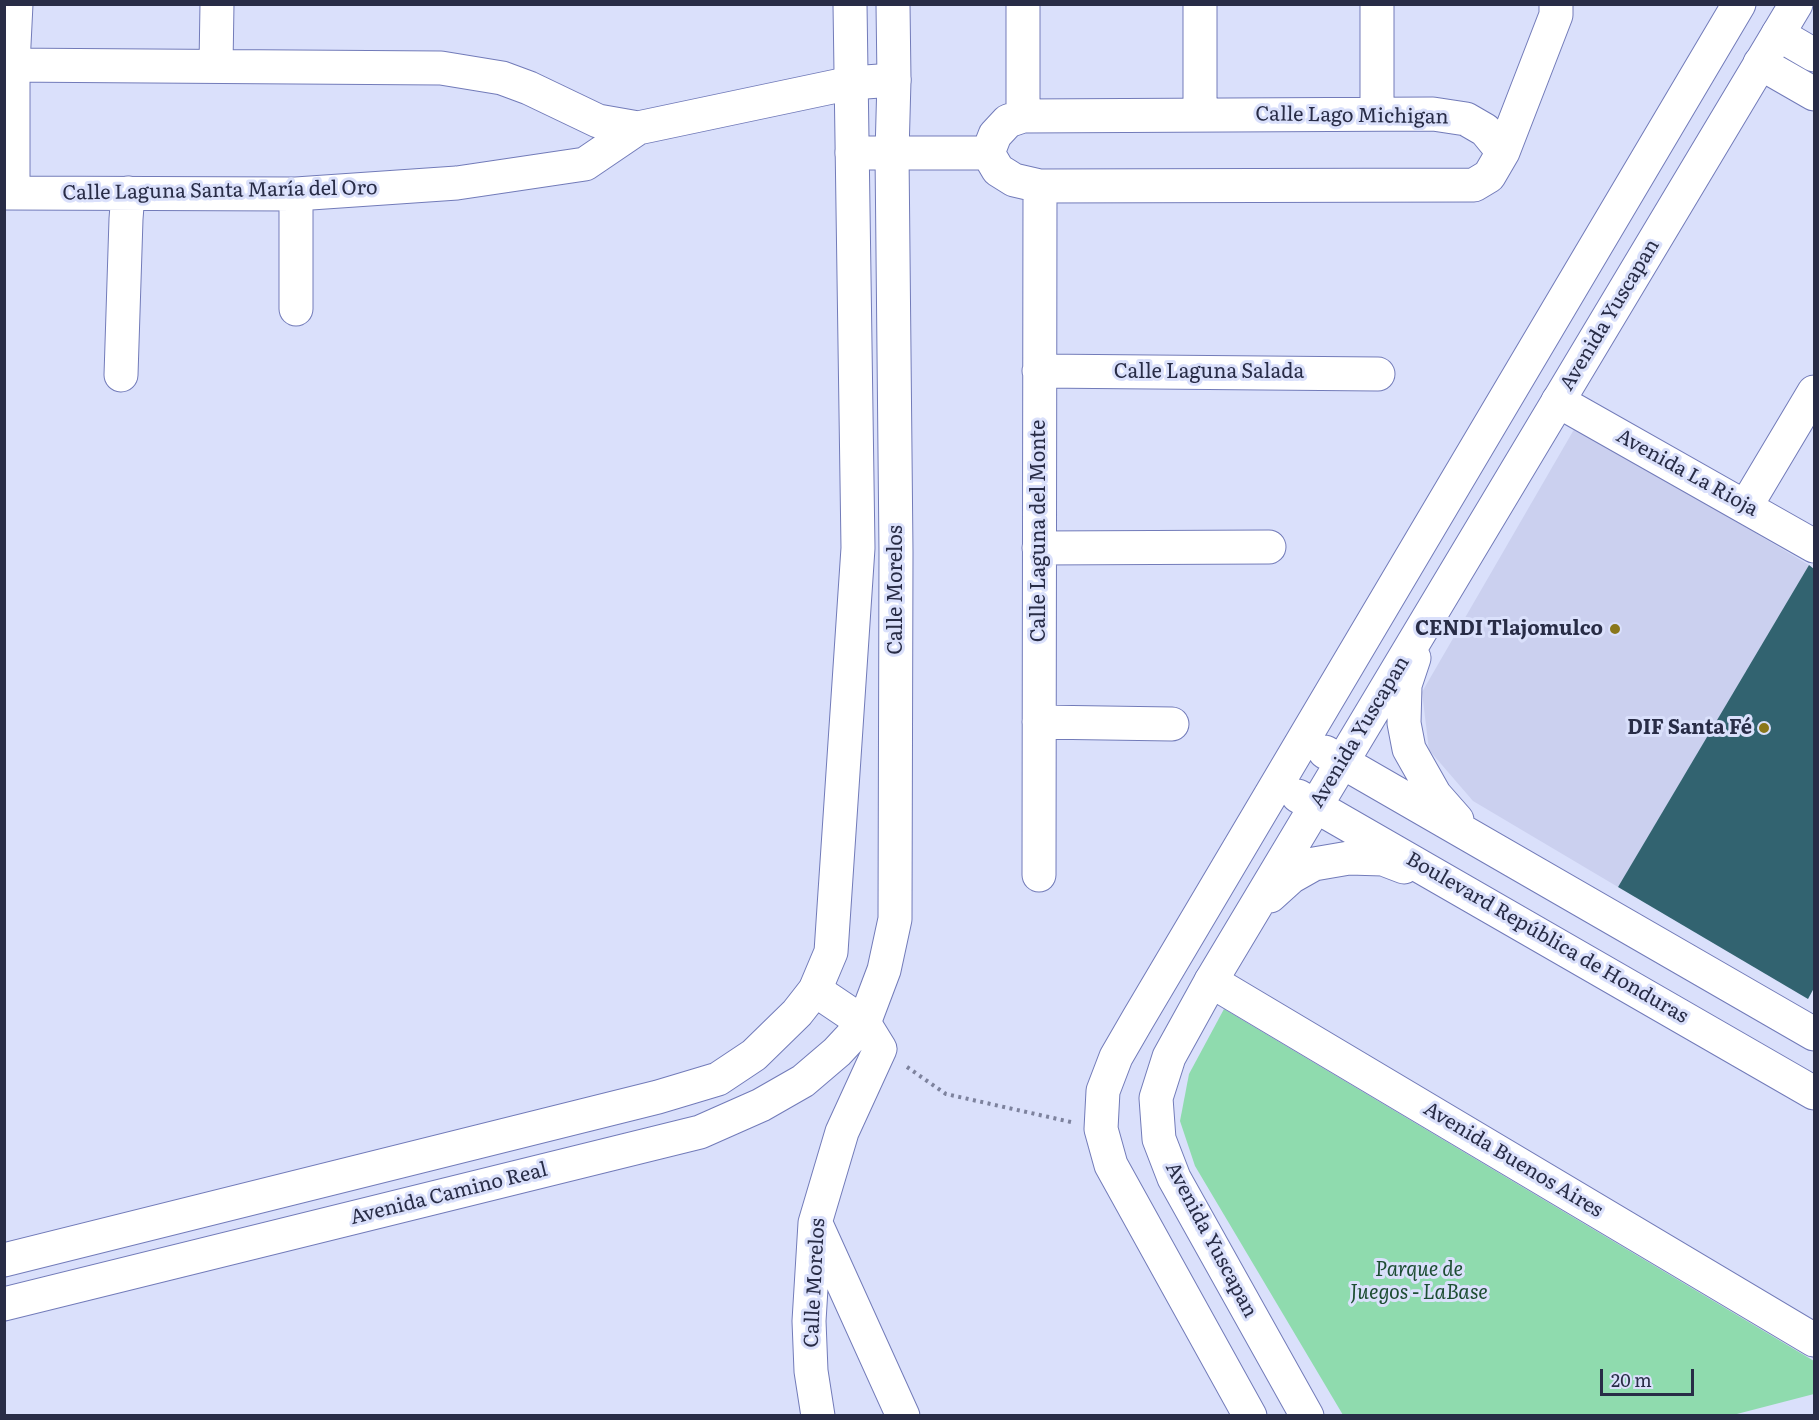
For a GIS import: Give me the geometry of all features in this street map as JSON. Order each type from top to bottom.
[{"type":"street","points":[[9,193],[8,65],[16,4]]},
{"type":"street","points":[[216,65],[217,4]]},
{"type":"street","name":"Calle Morelos","points":[[806,1002],[831,952],[858,548],[850,4]]},
{"type":"street","name":"Calle Morelos","points":[[818,1416],[808,1321],[815,1223],[872,1036],[895,919],[893,4]]},
{"type":"street","points":[[988,153],[995,135],[1008,121],[1023,116],[1023,4]]},
{"type":"street","points":[[1200,4],[1200,115]]},
{"type":"street","points":[[1377,4],[1377,114]]},
{"type":"street","points":[[988,153],[998,170],[1014,180],[1040,186],[1474,185],[1489,176],[1503,152],[1556,15],[1556,4]]},
{"type":"street","points":[[1250,1416],[1111,1165],[1101,1129],[1103,1091],[1116,1057],[1739,4]]},
{"type":"street","name":"Avenida Yuscapan","points":[[1307,1416],[1174,1178],[1159,1139],[1156,1098],[1169,1057],[1211,981],[1796,4]]},
{"type":"street","points":[[1778,34],[1815,55]]},
{"type":"street","points":[[1760,63],[1815,94]]},
{"type":"street","name":"Calle Laguna Santa María del Oro","points":[[8,65],[216,65],[451,70],[502,78],[529,88],[598,121],[638,128],[851,83],[894,80]]},
{"type":"street","name":"Calle Lago Michigan","points":[[1023,116],[1433,114],[1466,118],[1485,130],[1503,152]]},
{"type":"street","name":"Calle Laguna Santa María del Oro","points":[[9,193],[296,194],[457,183],[585,164],[638,128]]},
{"type":"street","points":[[852,153],[988,153]]},
{"type":"street","name":"Calle Laguna del Monte","points":[[1039,875],[1040,186]]},
{"type":"street","points":[[121,375],[128,193]]},
{"type":"street","points":[[296,194],[296,309]]},
{"type":"street","name":"Calle Laguna Salada","points":[[1039,371],[1378,374]]},
{"type":"street","points":[[1746,506],[1815,392]]},
{"type":"street","name":"Avenida La Rioja","points":[[1558,401],[1815,546]]},
{"type":"street","points":[[1039,548],[1269,547]]},
{"type":"street","points":[[1424,626],[1406,685],[1404,723],[1409,749],[1435,795],[1472,837]]},
{"type":"street","points":[[852,633],[896,636]]},
{"type":"street","points":[[1039,722],[1172,724]]},
{"type":"street","points":[[1305,741],[1815,1034]]},
{"type":"street","name":"Boulevard República de Honduras","points":[[1279,784],[1815,1093]]},
{"type":"street","points":[[1252,914],[1291,877],[1314,864],[1348,858],[1383,859],[1448,882]]},
{"type":"street","name":"Avenida Buenos Aires","points":[[1211,981],[1815,1340]]},
{"type":"street","points":[[4,1260],[647,1100],[718,1079],[754,1055],[806,1002],[872,1036]]},
{"type":"street","name":"Avenida Camino Real","points":[[4,1304],[700,1132],[761,1105],[802,1081],[837,1052],[872,1036]]},
{"type":"street","points":[[154,1223],[168,1263]]},
{"type":"street","points":[[815,1223],[903,1416]]},
{"type":"path","points":[[872,1036],[946,1094],[1101,1129]]},
{"type":"shaded area","name":"CENDI Tlajomulco","points":[[1576,426],[1809,565],[1618,887],[1473,801],[1429,750],[1422,692]]},
{"type":"green space","name":"Parque de Juegos - LaBase","points":[[1224,1009],[1814,1361],[1814,1394],[1733,1415],[1343,1415],[1195,1166],[1180,1121],[1189,1074]]},
{"type":"building","name":"DIF Santa Fé","points":[[1809,565],[1814,569],[1814,988],[1808,999],[1618,887]]},
{"type":"place","name":"CENDI Tlajomulco","points":[[1615,629]]},
{"type":"place","name":"DIF Santa Fé","points":[[1764,728]]}]
